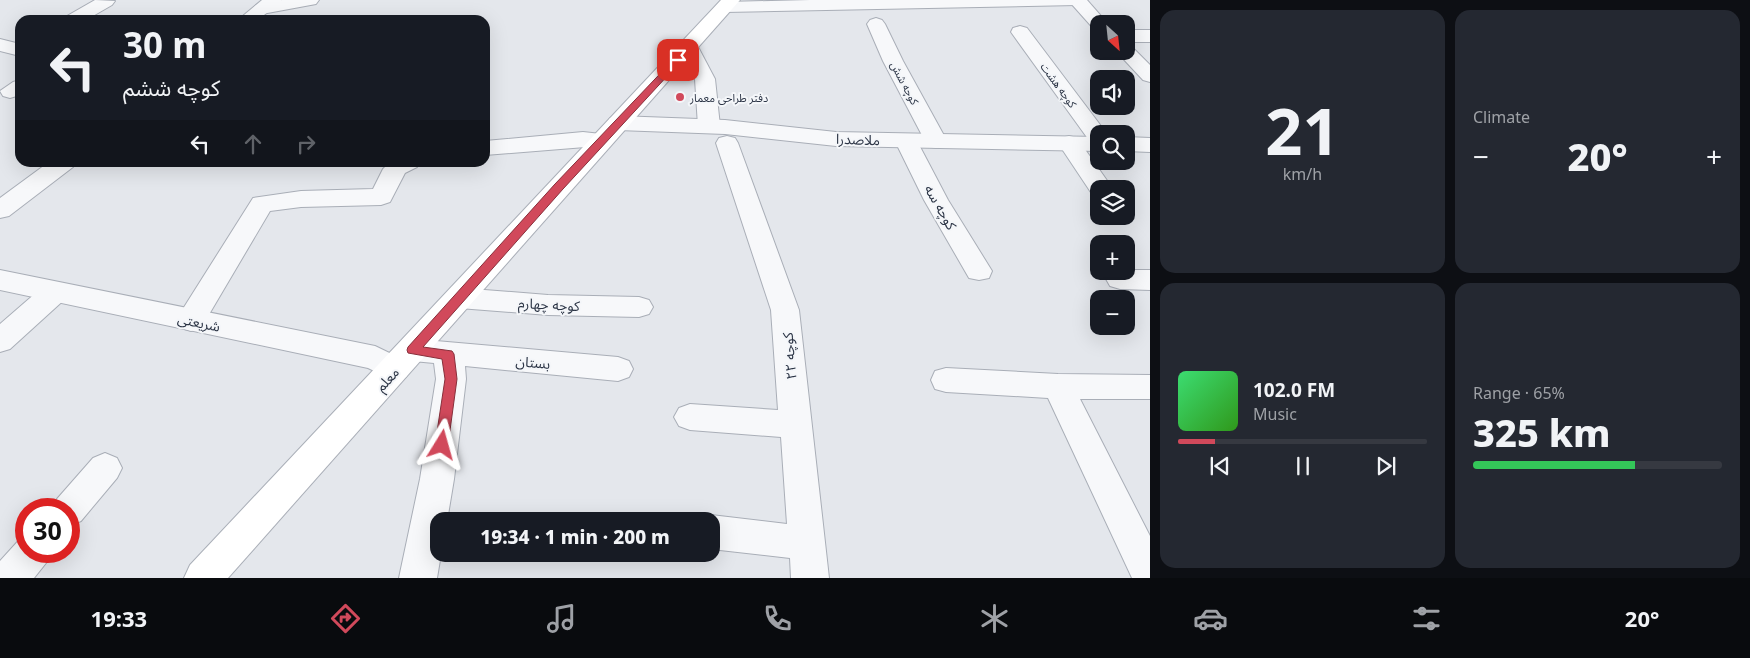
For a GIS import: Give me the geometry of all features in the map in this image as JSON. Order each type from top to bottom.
[{"type":"main road","name":"معلم","points":[[203,578],[728,4]]},
{"type":"street","points":[[80,15],[103,0]]},
{"type":"street","points":[[253,15],[267,4],[310,0]]},
{"type":"street","points":[[1077,0],[1091,15]]},
{"type":"street","points":[[728,4],[1083,0]]},
{"type":"street","name":"کوچه شش","points":[[876,24],[936,141]]},
{"type":"street","name":"کوچه هشت","points":[[1020,32],[1090,126]]},
{"type":"street","points":[[1135,36],[1150,36]]},
{"type":"street","points":[[0,45],[15,49]]},
{"type":"street","name":"کوچه ۲۲","points":[[689,47],[704,79],[718,135],[785,310],[810,578]]},
{"type":"street","points":[[1135,60],[1150,76]]},
{"type":"street","name":"ملاصدرا","points":[[490,148],[583,139],[610,132],[718,135],[778,144],[836,139],[1090,144]]},
{"type":"street","name":"کوچه سه","points":[[906,141],[936,200],[979,271]]},
{"type":"street","points":[[1069,143],[1095,180]]},
{"type":"street","points":[[1135,144],[1150,145]]},
{"type":"street","points":[[0,210],[58,167]]},
{"type":"street","points":[[191,320],[262,204],[301,199],[381,197],[395,169],[399,167]]},
{"type":"street","name":"شریعتی","points":[[0,280],[375,358],[404,360]]},
{"type":"street","points":[[1135,280],[1150,280]]},
{"type":"street","points":[[0,341],[55,292]]},
{"type":"street","name":"کوچه چهارم","points":[[459,298],[548,305],[639,308]]},
{"type":"street","points":[[418,578],[437,479],[451,379],[448,354]]},
{"type":"street","name":"بستان","points":[[404,360],[448,354],[618,369]]},
{"type":"street","points":[[946,380],[1058,386],[1150,387]]},
{"type":"street","points":[[1058,386],[1149,571]]},
{"type":"street","points":[[690,418],[796,425]]},
{"type":"street","points":[[79,498],[105,468]]},
{"type":"street","points":[[720,533],[807,543]]},
{"type":"street","points":[[10,578],[23,563]]},
{"type":"place","name":"دفتر طراحی معمار","points":[[680,97]]},
{"type":"route","points":[[442,445],[451,379],[448,354],[413,350],[559,187],[678,60]]}]
